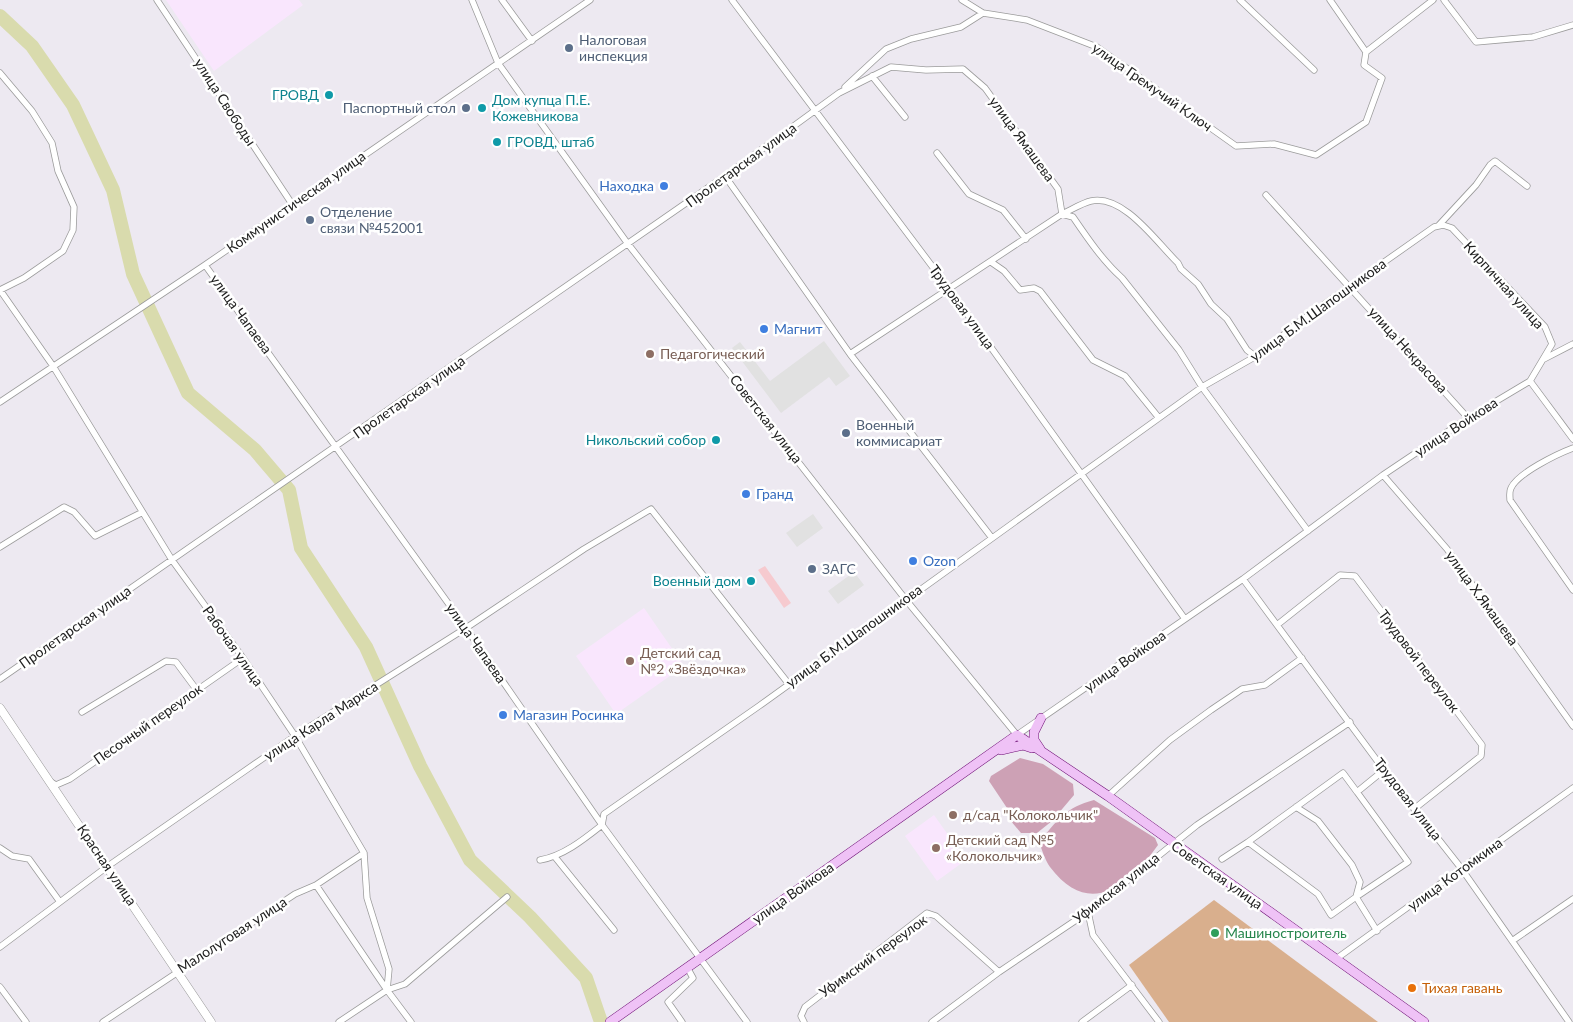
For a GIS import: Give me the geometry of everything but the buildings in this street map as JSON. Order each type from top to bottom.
[{"type":"main road","points":[[1041,718],[1034,732],[1034,740],[1044,753]]},
{"type":"main road","name":"Советская улица","points":[[1017,735],[1108,796],[1424,1022]]},
{"type":"main road","name":"улица Войкова","points":[[610,1022],[688,969],[1017,735]]},
{"type":"main road","points":[[992,753],[1023,745],[1044,753]]},
{"type":"street","name":"улица Свободы","points":[[157,0],[292,204]]},
{"type":"street","name":"Советская улица","points":[[472,0],[498,63],[628,244],[906,600],[1017,735]]},
{"type":"street","points":[[502,0],[532,41]]},
{"type":"street","name":"Коммунистическая улица","points":[[0,402],[205,265],[590,0]]},
{"type":"street","name":"Трудовая улица","points":[[732,0],[950,290],[1185,619]]},
{"type":"street","points":[[839,93],[886,49],[911,39],[961,27],[984,13],[962,0]]},
{"type":"street","points":[[1240,0],[1314,70]]},
{"type":"street","points":[[1330,0],[1366,52],[1433,0]]},
{"type":"street","points":[[1444,0],[1476,42],[1533,37],[1573,25]]},
{"type":"street","name":"улица Гремучий Ключ","points":[[984,13],[1027,20],[1097,47],[1236,146],[1274,144],[1316,155],[1366,122],[1382,78],[1364,65],[1366,52]]},
{"type":"street","name":"улица Ямашева","points":[[815,111],[839,93],[891,67],[926,70],[963,69],[985,88],[1058,189],[1062,214]]},
{"type":"street","points":[[0,73],[32,111],[52,143],[58,171],[74,206],[73,230],[63,251],[24,278],[0,290]]},
{"type":"street","points":[[872,76],[905,117]]},
{"type":"street","name":"Пролетарская улица","points":[[0,679],[337,447],[815,111]]},
{"type":"street","points":[[937,153],[969,194],[1003,210],[1026,238]]},
{"type":"street","name":"улица Б.М.Шапошникова","points":[[540,860],[555,857],[602,825],[604,814],[759,706],[788,683],[1082,475],[1202,387],[1256,357],[1296,324],[1350,285],[1439,225],[1495,161],[1527,186]]},
{"type":"street","points":[[725,176],[850,354],[992,538]]},
{"type":"street","name":"улица Некрасова","points":[[1266,195],[1350,285],[1468,418]]},
{"type":"street","points":[[850,354],[950,290],[1062,214],[1092,201],[1127,210],[1178,263],[1181,269],[1198,284],[1211,304],[1227,319],[1247,350],[1256,357]]},
{"type":"street","points":[[1062,214],[1074,217],[1091,244],[1122,278],[1179,350],[1202,387],[1308,531]]},
{"type":"street","name":"Кирпичная улица","points":[[1439,225],[1452,228],[1544,327],[1552,344]]},
{"type":"street","points":[[991,262],[1004,270],[1020,290],[1034,288],[1040,291],[1093,360],[1125,376],[1159,418]]},
{"type":"street","name":"улица Чапаева","points":[[205,265],[466,628],[602,825],[747,1022]]},
{"type":"street","name":"Рабочая улица","points":[[0,290],[53,366],[141,513],[172,560],[243,658],[295,736],[364,853],[367,898],[389,969],[387,990]]},
{"type":"street","name":"улица Войкова","points":[[1017,735],[1243,579],[1383,475],[1468,418],[1530,381],[1552,344]]},
{"type":"street","points":[[1542,360],[1573,344]]},
{"type":"street","points":[[1530,381],[1573,439]]},
{"type":"street","points":[[1573,448],[1558,454],[1523,477],[1510,490],[1510,500],[1573,590]]},
{"type":"street","name":"улица Х.Ямашева","points":[[1383,475],[1447,549],[1573,726]]},
{"type":"street","points":[[0,547],[64,507],[74,512],[95,536],[141,513]]},
{"type":"street","name":"улица Карла Маркса","points":[[0,948],[108,866],[295,736],[466,628],[584,549],[651,509],[788,683]]},
{"type":"street","name":"Трудовой переулок","points":[[1277,625],[1340,575],[1355,576],[1482,745],[1481,756],[1414,809]]},
{"type":"street","name":"Трудовая улица","points":[[1243,579],[1384,770],[1461,868],[1569,1022]]},
{"type":"street","name":"Песочный переулок","points":[[51,782],[56,785],[70,779],[196,689],[243,658]]},
{"type":"street","points":[[1108,796],[1170,740],[1211,710],[1242,689],[1265,685],[1302,658]]},
{"type":"street","points":[[82,712],[166,661],[176,662],[196,689]]},
{"type":"street","name":"Красная улица","points":[[0,708],[108,866],[211,1022]]},
{"type":"street","name":"Уфимская улица","points":[[932,1022],[999,972],[1088,912],[1172,843],[1350,722]]},
{"type":"street","points":[[1357,792],[1384,770]]},
{"type":"street","points":[[1222,859],[1343,773],[1408,862],[1331,915],[1318,894],[1248,842]]},
{"type":"street","name":"улица Котомкина","points":[[1336,959],[1573,788]]},
{"type":"street","points":[[1296,807],[1318,821],[1352,865],[1360,882],[1356,898],[1377,931]]},
{"type":"street","points":[[0,848],[12,856],[29,859],[60,902]]},
{"type":"street","name":"Малолуговая улица","points":[[103,1022],[295,894],[316,885],[364,853]]},
{"type":"street","points":[[555,857],[614,930]]},
{"type":"street","points":[[316,885],[411,1022]]},
{"type":"street","points":[[340,1022],[387,990],[405,984],[425,969],[507,896]]},
{"type":"street","points":[[1512,941],[1573,899]]},
{"type":"street","points":[[1088,912],[1093,935],[1159,1022]]},
{"type":"street","name":"Уфимский переулок","points":[[804,1022],[801,1016],[804,1007],[927,913],[936,916],[999,972]]},
{"type":"street","points":[[682,1022],[668,1002],[693,978],[688,969]]},
{"type":"street","points":[[1082,1022],[1132,985]]},
{"type":"street","points":[[0,987],[26,1022]]},
{"type":"shaded area","points":[[166,0],[299,0],[303,5],[214,71]]},
{"type":"shaded area","points":[[824,341],[850,376],[836,386],[829,377],[781,413],[732,348],[740,342],[770,381]]},
{"type":"shaded area","points":[[813,514],[823,528],[797,547],[786,533]]},
{"type":"shaded area","points":[[765,566],[791,603],[784,608],[758,570]]},
{"type":"shaded area","points":[[854,572],[864,585],[838,604],[828,591]]},
{"type":"shaded area","name":"Детский сад №2 «Звёздочка»","points":[[644,608],[684,666],[616,714],[576,656]]},
{"type":"shaded area","points":[[1020,758],[1043,764],[1073,784],[1074,795],[1052,821],[1037,833],[1021,833],[1010,820],[1007,808],[989,781],[991,776]]},
{"type":"shaded area","points":[[1094,800],[1155,838],[1158,845],[1147,860],[1121,884],[1108,891],[1094,894],[1079,891],[1065,883],[1048,864],[1039,842],[1057,821],[1069,811]]},
{"type":"shaded area","name":"Детский сад №5 «Колокольчик»","points":[[934,815],[966,860],[937,881],[905,836]]},
{"type":"shaded area","name":"Машиностроитель","points":[[1214,900],[1378,1022],[1169,1022],[1129,965]]},
{"type":"waterway","points":[[0,16],[32,46],[73,105],[113,190],[133,274],[188,393],[255,450],[289,490],[301,548],[366,647],[420,766],[470,860],[530,917],[586,978],[601,1022]]},
{"type":"place","name":"Налоговая инспекция","points":[[569,48]]},
{"type":"place","name":"ГРОВД","points":[[329,95]]},
{"type":"place","name":"Паспортный стол","points":[[466,108]]},
{"type":"place","name":"Дом купца П.Е. Кожевникова","points":[[482,108]]},
{"type":"place","name":"ГРОВД, штаб","points":[[497,142]]},
{"type":"place","name":"Находка","points":[[664,186]]},
{"type":"place","name":"Отделение связи №452001","points":[[310,220]]},
{"type":"place","name":"Магнит","points":[[764,329]]},
{"type":"place","name":"Педагогический","points":[[650,354]]},
{"type":"place","name":"Военный коммисариат","points":[[846,433]]},
{"type":"place","name":"Никольский собор","points":[[716,440]]},
{"type":"place","name":"Гранд","points":[[746,494]]},
{"type":"place","name":"Ozon","points":[[913,561]]},
{"type":"place","name":"ЗАГС","points":[[812,569]]},
{"type":"place","name":"Военный дом","points":[[751,581]]},
{"type":"place","name":"Детский сад №2 «Звёздочка»","points":[[630,661]]},
{"type":"place","name":"Магазин Росинка","points":[[503,715]]},
{"type":"place","name":"д/сад \"Колокольчик\"","points":[[953,815]]},
{"type":"place","name":"Детский сад №5 «Колокольчик»","points":[[936,848]]},
{"type":"place","name":"Машиностроитель","points":[[1215,933]]},
{"type":"place","name":"Тихая гавань","points":[[1412,988]]}]
